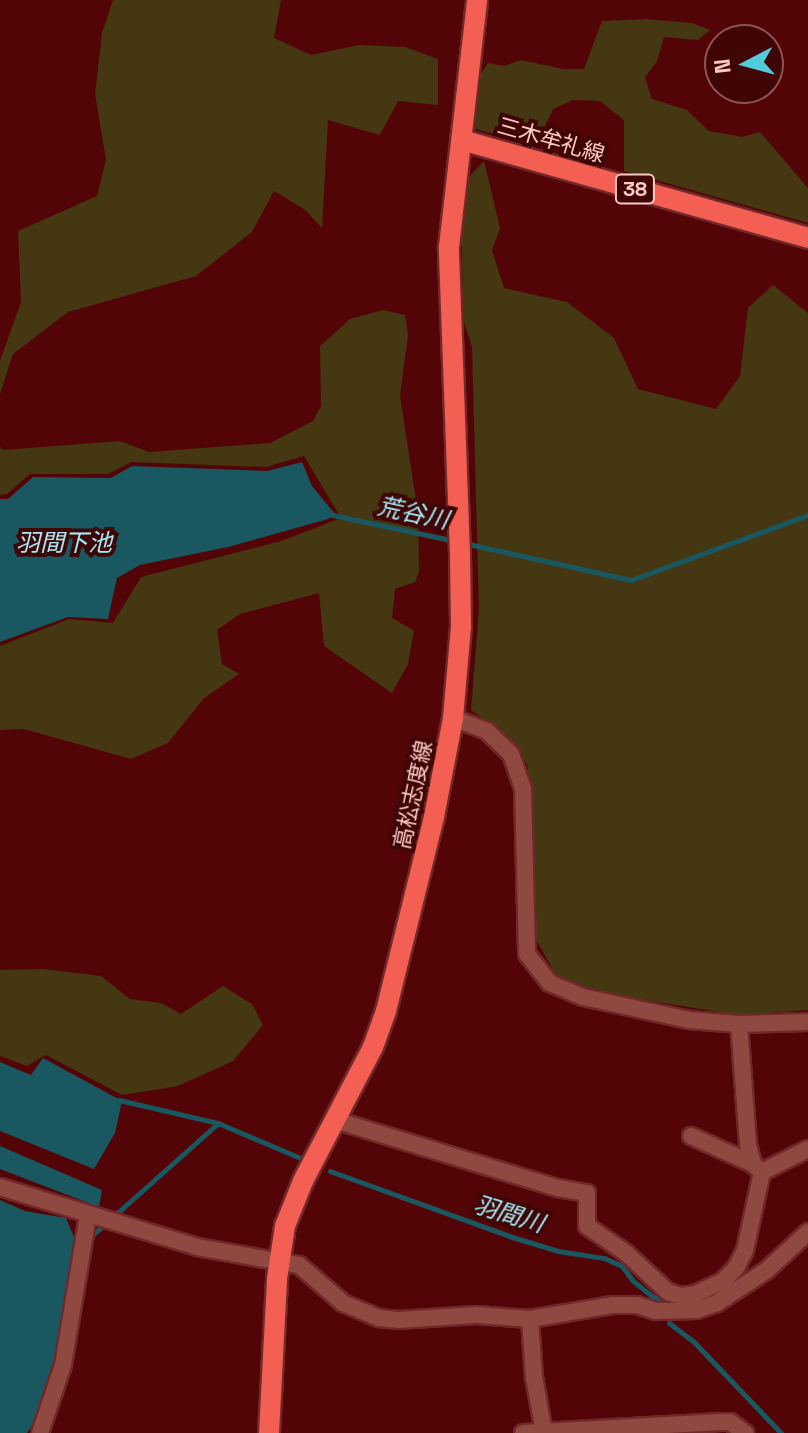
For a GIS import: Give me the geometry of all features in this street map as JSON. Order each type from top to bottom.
[{"type":"main road","name":"三木牟礼線","points":[[477,0],[462,140],[808,238]]},
{"type":"main road","name":"高松志度線","points":[[269,1433],[279,1259],[285,1226],[373,1047],[386,1011],[434,817],[453,718],[461,626],[461,568],[449,247],[452,194],[462,140]]},
{"type":"street","points":[[453,718],[487,731],[511,754],[519,777],[527,832],[523,895],[527,954],[550,983],[583,997],[689,1020],[739,1024],[808,1022]]},
{"type":"street","points":[[680,1304],[723,1281],[736,1268],[745,1250],[757,1168],[748,1145],[739,1024]]},
{"type":"street","points":[[335,1120],[558,1188],[587,1193],[587,1226],[626,1253],[680,1304]]},
{"type":"street","points":[[691,1136],[757,1168],[808,1149]]},
{"type":"street","points":[[0,1187],[197,1247],[279,1259],[299,1265],[343,1303],[379,1318],[476,1315],[530,1319],[612,1305],[717,1303],[767,1270],[808,1232]]},
{"type":"street","points":[[40,1433],[63,1365],[88,1215]]},
{"type":"street","points":[[530,1319],[534,1377],[544,1432]]},
{"type":"street","points":[[523,1433],[721,1422],[730,1422],[745,1433]]},
{"type":"shaded area","points":[[113,0],[281,0],[274,38],[311,55],[359,45],[405,47],[438,59],[438,105],[398,101],[380,135],[328,120],[322,228],[304,209],[274,191],[252,232],[196,276],[68,312],[13,354],[0,394],[0,361],[21,302],[18,231],[97,196],[106,160],[95,94],[102,33]]},
{"type":"shaded area","points":[[647,19],[692,23],[704,28],[704,35],[698,40],[664,37],[657,61],[645,77],[652,99],[687,110],[709,131],[742,137],[760,132],[808,188],[808,223],[624,171],[624,120],[600,101],[573,100],[553,109],[536,145],[475,129],[478,78],[488,63],[504,66],[521,60],[563,69],[584,69],[602,21]]},
{"type":"shaded area","points":[[484,161],[500,228],[492,250],[504,288],[567,302],[614,338],[638,389],[716,409],[740,376],[748,308],[773,285],[808,313],[808,1010],[737,1015],[590,991],[556,975],[534,936],[533,809],[527,764],[504,734],[471,710],[479,609],[472,347],[463,319],[461,185]]},
{"type":"shaded area","points":[[383,310],[405,315],[408,335],[400,396],[418,513],[419,571],[415,582],[395,589],[392,618],[414,631],[408,664],[392,693],[324,646],[319,593],[240,614],[217,630],[222,664],[239,674],[204,698],[168,743],[131,759],[24,729],[0,730],[0,646],[69,619],[113,623],[141,577],[281,541],[341,518],[304,456],[266,467],[131,462],[108,474],[30,474],[7,494],[0,495],[0,447],[3,450],[120,441],[149,452],[270,443],[313,421],[321,406],[320,346],[350,319]]},
{"type":"shaded area","points":[[43,969],[101,976],[130,999],[161,1003],[181,1014],[223,986],[252,1004],[263,1025],[233,1061],[178,1086],[122,1095],[46,1055],[27,1066],[0,1056],[0,970]]},
{"type":"water","name":"羽間下池","points":[[302,462],[312,486],[335,514],[328,519],[228,547],[140,565],[117,578],[108,619],[68,617],[0,642],[0,499],[8,499],[33,477],[111,478],[132,466],[267,471]]},
{"type":"water","points":[[43,1058],[122,1101],[115,1133],[94,1169],[0,1131],[0,1062],[31,1075]]},
{"type":"water","points":[[0,1146],[102,1190],[99,1207],[0,1169]]},
{"type":"water","points":[[0,1200],[25,1211],[66,1218],[74,1237],[57,1355],[46,1403],[27,1433],[0,1433]]},
{"type":"waterway","name":"荒谷川","points":[[328,514],[455,541]]},
{"type":"waterway","name":"荒谷川","points":[[464,543],[631,580],[808,515]]},
{"type":"waterway","name":"羽間川","points":[[119,1100],[218,1123],[303,1159]]},
{"type":"waterway","points":[[88,1239],[218,1123]]},
{"type":"waterway","name":"羽間川","points":[[330,1171],[512,1237],[558,1251],[604,1258],[622,1266],[632,1280],[652,1296],[669,1303]]},
{"type":"waterway","name":"羽間川","points":[[669,1323],[694,1342],[781,1433]]}]
